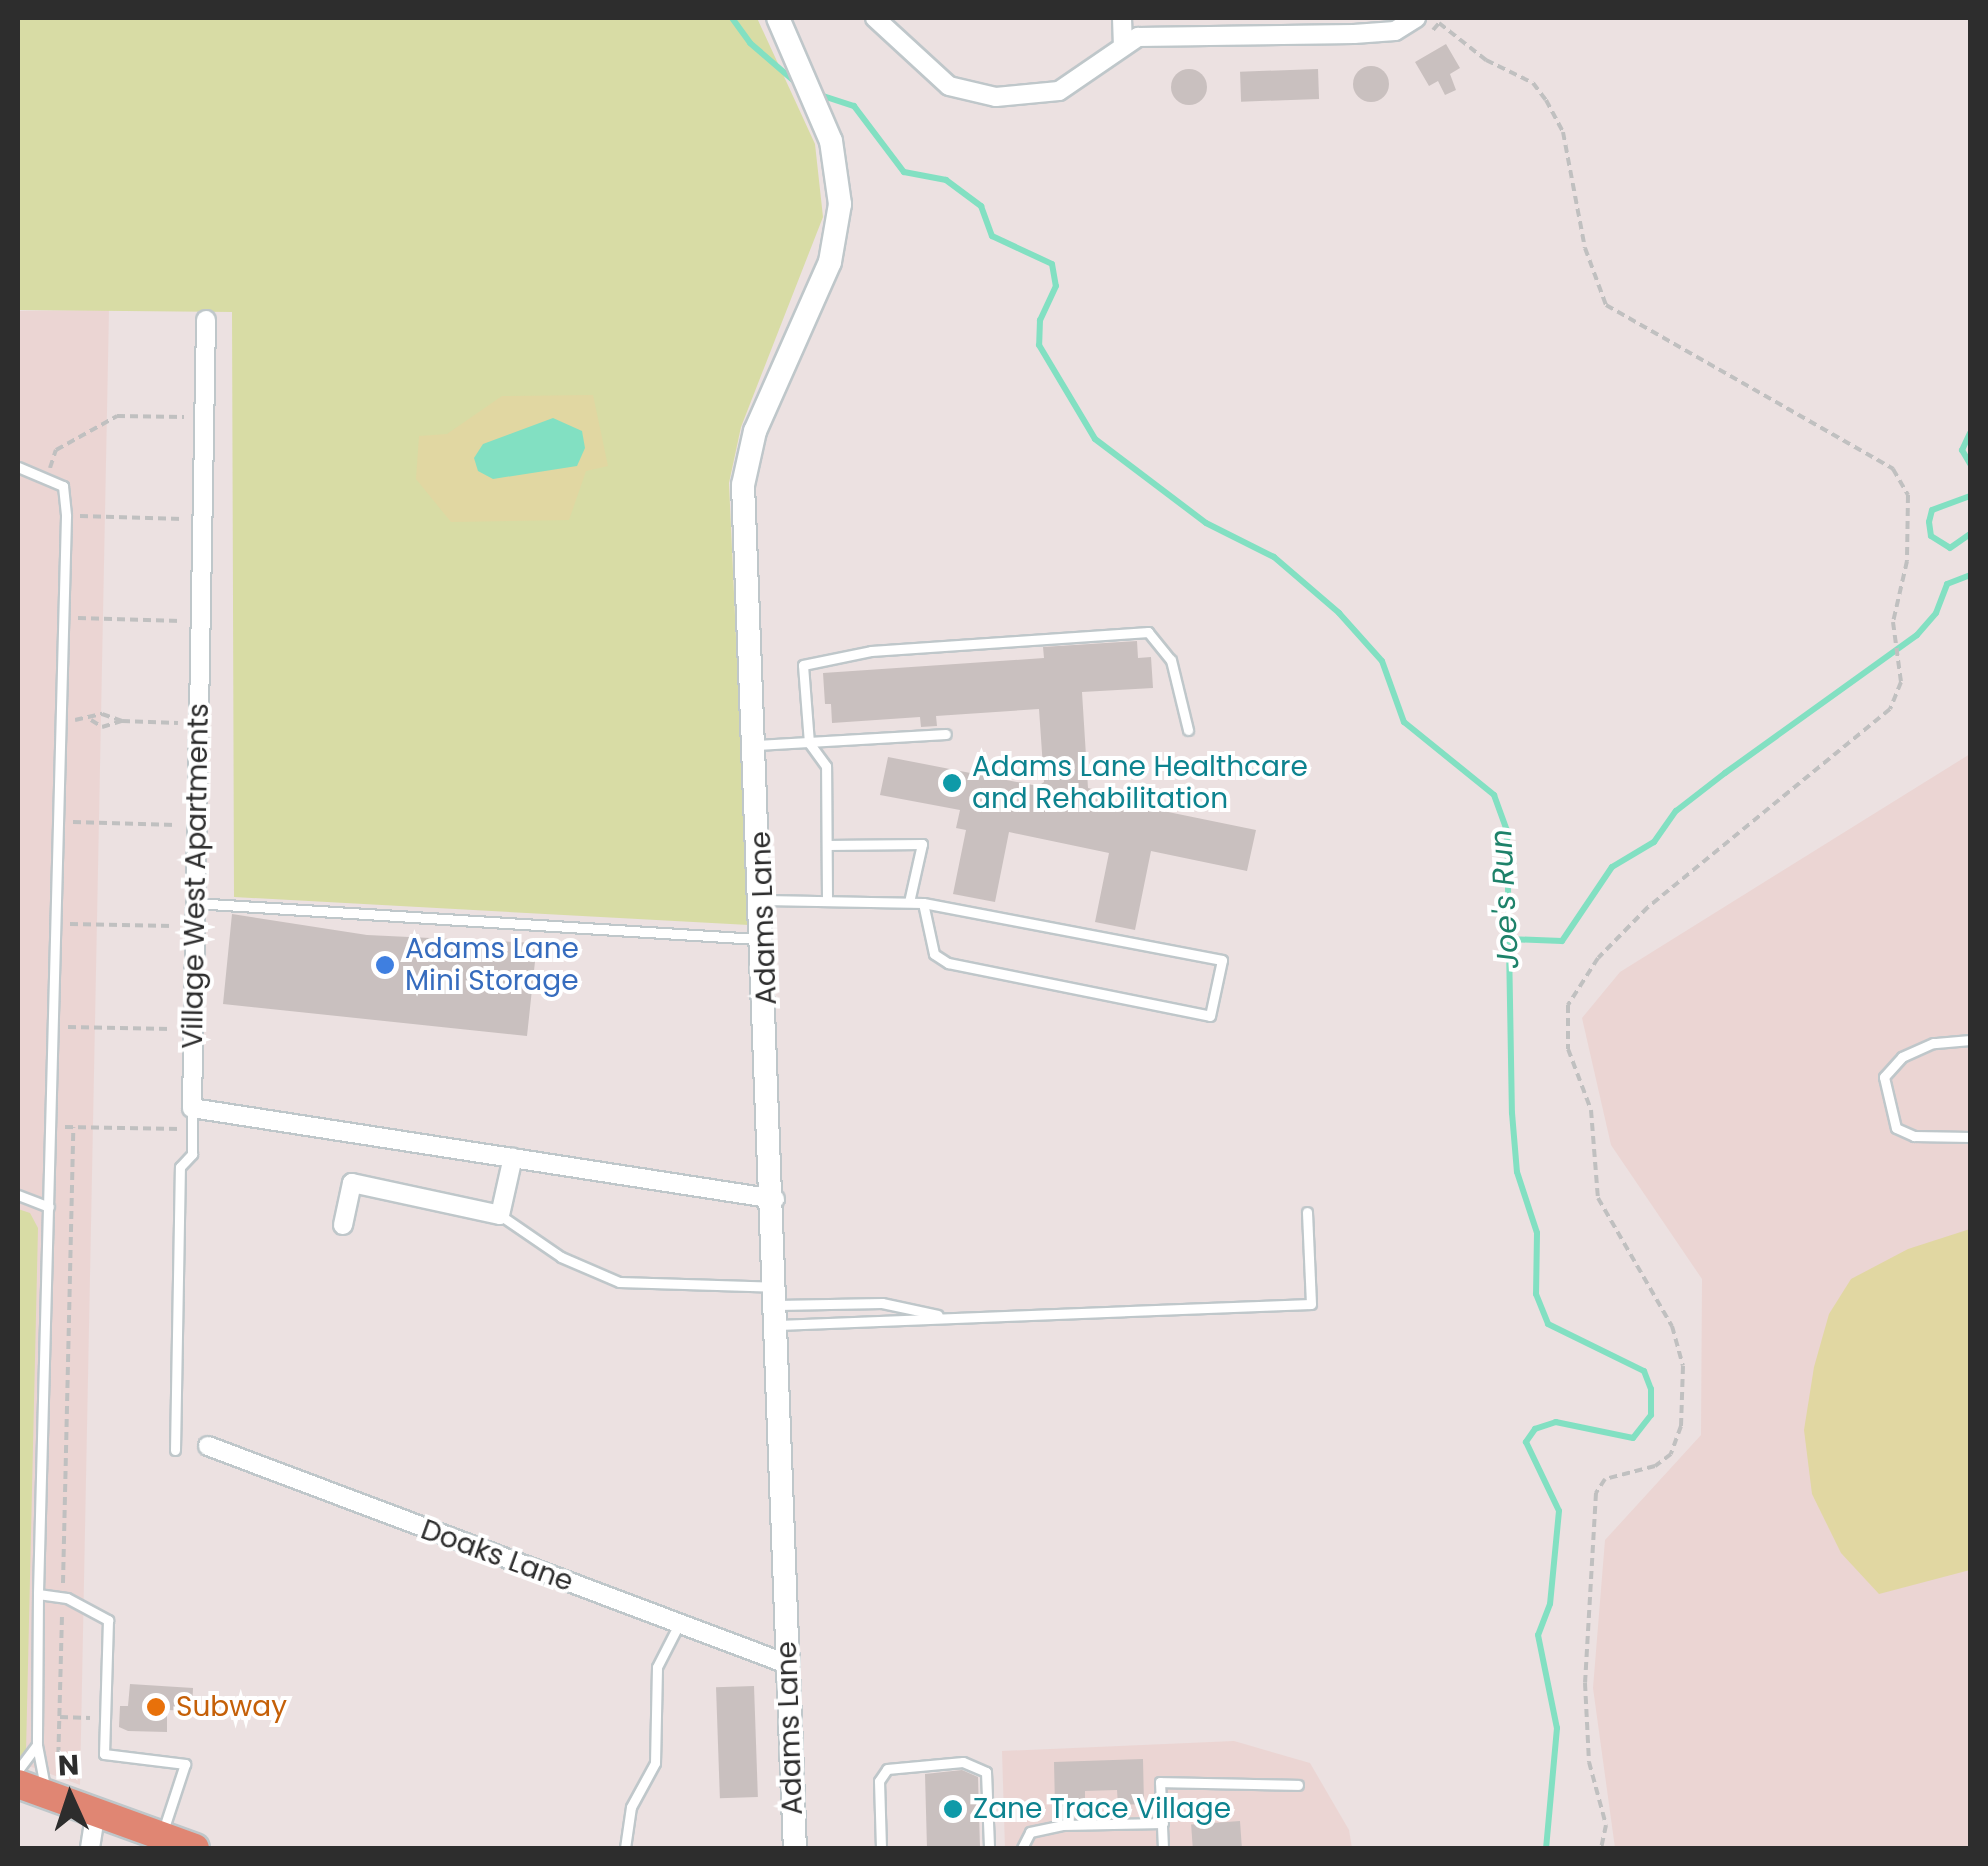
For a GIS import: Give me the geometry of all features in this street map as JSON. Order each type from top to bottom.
[{"type":"main road","points":[[18,1784],[195,1848]]},
{"type":"street","name":"Adams Lane","points":[[778,18],[816,104],[839,173],[837,231],[822,284],[755,431],[743,485],[764,900],[795,1848]]},
{"type":"street","points":[[875,18],[950,86],[996,97],[1058,91],[1123,43],[1138,38],[1395,31],[1416,18]]},
{"type":"street","points":[[1122,18],[1123,43]]},
{"type":"street","name":"Village West Apartments","points":[[192,1108],[206,320]]},
{"type":"street","points":[[192,1108],[774,1199]]},
{"type":"street","points":[[343,1226],[352,1183],[500,1214],[512,1157]]},
{"type":"street","name":"Doaks Lane","points":[[208,1446],[788,1664]]},
{"type":"street","points":[[90,1848],[96,1812]]},
{"type":"lane","points":[[18,466],[63,486],[66,516],[38,1594],[37,1745],[46,1794]]},
{"type":"lane","points":[[827,898],[826,766],[809,743],[803,665],[871,651],[1148,632],[1171,660],[1188,730]]},
{"type":"lane","points":[[757,745],[946,734]]},
{"type":"lane","points":[[827,845],[922,844],[909,902]]},
{"type":"lane","points":[[764,900],[923,902],[1222,960],[1210,1016],[948,963],[934,954],[923,902]]},
{"type":"lane","points":[[194,903],[764,940]]},
{"type":"lane","points":[[1970,1040],[1932,1042],[1902,1057],[1884,1077],[1896,1128],[1914,1136],[1970,1137]]},
{"type":"lane","points":[[175,1450],[180,1166],[192,1154],[192,1108]]},
{"type":"lane","points":[[18,1195],[50,1207]]},
{"type":"lane","points":[[500,1214],[562,1257],[619,1282],[777,1306],[950,1318],[1311,1304],[1307,1212]]},
{"type":"lane","points":[[777,1306],[882,1303],[950,1318]]},
{"type":"lane","points":[[38,1594],[62,1597],[108,1620],[104,1754],[186,1764],[161,1836]]},
{"type":"lane","points":[[625,1848],[631,1807],[655,1763],[657,1667],[679,1624]]},
{"type":"lane","points":[[18,1770],[37,1745]]},
{"type":"lane","points":[[881,1848],[879,1781],[888,1768],[963,1762],[986,1772],[989,1848]]},
{"type":"lane","points":[[1163,1848],[1160,1782],[1298,1785]]},
{"type":"lane","points":[[1022,1848],[1030,1832],[1062,1825],[1162,1822]]},
{"type":"path","points":[[1421,39],[1440,22],[1486,60],[1533,83],[1546,100],[1563,132],[1585,248],[1606,306],[1893,469],[1909,508],[1894,632],[1901,667],[1899,694],[1874,725],[1648,908],[1598,958],[1568,1005],[1568,1049],[1592,1110],[1598,1198],[1672,1326],[1684,1378],[1682,1426],[1670,1454],[1655,1466],[1605,1479],[1596,1493],[1585,1683],[1589,1762],[1606,1825],[1602,1848]]},
{"type":"path","points":[[46,477],[56,450],[117,416],[206,418]]},
{"type":"path","points":[[66,516],[183,519]]},
{"type":"path","points":[[63,618],[181,622]]},
{"type":"path","points":[[60,720],[90,720],[102,714],[122,722]]},
{"type":"path","points":[[90,720],[102,727],[122,722],[178,723]]},
{"type":"path","points":[[58,822],[176,824]]},
{"type":"path","points":[[56,923],[173,926]]},
{"type":"path","points":[[53,1027],[171,1029]]},
{"type":"path","points":[[50,1127],[192,1130]]},
{"type":"path","points":[[58,1768],[73,1127]]},
{"type":"path","points":[[60,1717],[105,1718]]},
{"type":"shaded area","points":[[18,18],[757,18],[815,144],[823,217],[741,427],[729,483],[749,925],[234,897],[232,312],[18,310]]},
{"type":"shaded area","points":[[109,310],[80,1785],[18,1762],[18,311]]},
{"type":"shaded area","points":[[593,395],[608,466],[586,471],[569,520],[451,522],[416,479],[419,436],[447,434],[502,396]]},
{"type":"shaded area","points":[[553,418],[582,431],[585,448],[577,466],[493,479],[478,471],[474,458],[483,444]]},
{"type":"shaded area","points":[[1970,754],[1970,1848],[1615,1848],[1593,1688],[1605,1540],[1701,1435],[1702,1279],[1611,1145],[1582,1018],[1620,972]]},
{"type":"shaded area","points":[[18,1209],[30,1213],[38,1228],[26,1752],[18,1761]]},
{"type":"shaded area","points":[[1970,1229],[1970,1570],[1879,1594],[1841,1553],[1812,1494],[1804,1430],[1814,1367],[1829,1314],[1851,1279],[1908,1249]]},
{"type":"shaded area","points":[[1234,1741],[1310,1763],[1349,1830],[1352,1848],[1005,1848],[1002,1751]]},
{"type":"building","points":[[1446,44],[1460,68],[1450,74],[1456,90],[1445,95],[1438,81],[1429,86],[1415,62]]},
{"type":"building","points":[[1371,66],[1383,72],[1389,84],[1383,96],[1371,102],[1359,96],[1353,84],[1359,72]]},
{"type":"building","points":[[1189,69],[1202,74],[1207,87],[1202,100],[1189,105],[1176,100],[1171,87],[1176,74]]},
{"type":"building","points":[[1318,69],[1319,99],[1241,102],[1240,72]]},
{"type":"building","name":"Adams Lane Healthcare and Rehabilitation","points":[[1137,641],[1138,658],[1151,657],[1153,688],[1082,692],[1088,788],[1096,790],[1095,797],[1256,830],[1247,871],[1151,851],[1135,930],[1095,922],[1109,853],[1009,832],[995,902],[953,894],[966,830],[956,828],[960,810],[880,795],[888,757],[1038,786],[1044,782],[1039,709],[936,716],[937,726],[921,727],[920,717],[832,723],[831,704],[825,704],[823,673],[1044,658],[1043,647]]},
{"type":"building","points":[[232,914],[367,935],[537,943],[527,1036],[223,1004]]},
{"type":"building","name":"Subway","points":[[130,1684],[193,1688],[192,1711],[167,1710],[167,1732],[128,1731],[119,1727],[120,1706],[128,1706]]},
{"type":"building","points":[[754,1686],[758,1797],[720,1798],[716,1687]]},
{"type":"building","points":[[1143,1759],[1144,1804],[1118,1805],[1117,1790],[1085,1791],[1085,1805],[1055,1807],[1054,1762]]},
{"type":"building","name":"Zane Trace Village","points":[[962,1770],[978,1777],[980,1848],[927,1848],[925,1774]]},
{"type":"building","points":[[1240,1821],[1242,1848],[1193,1848],[1191,1824]]},
{"type":"waterway","name":"Joe's Run","points":[[732,18],[750,43],[801,87]]},
{"type":"waterway","name":"Joe's Run","points":[[817,94],[854,106],[904,172],[946,180],[981,206],[992,236],[1052,264],[1056,286],[1040,320],[1039,345],[1095,439],[1206,523],[1274,557],[1339,613],[1382,661],[1404,722],[1494,795],[1507,830],[1512,1113],[1517,1172],[1537,1233],[1536,1294],[1548,1324],[1644,1371],[1651,1389],[1651,1415],[1633,1438],[1556,1422],[1535,1429],[1526,1442],[1559,1511],[1550,1604],[1538,1635],[1557,1728],[1546,1848]]},
{"type":"waterway","points":[[1970,433],[1962,450],[1970,464]]},
{"type":"waterway","points":[[1970,496],[1932,510],[1929,522],[1931,536],[1950,548],[1970,534]]},
{"type":"waterway","points":[[1508,939],[1562,941],[1612,867],[1654,842],[1676,811],[1725,773],[1917,635],[1936,613],[1947,584],[1970,575]]},
{"type":"place","name":"Adams Lane Healthcare and Rehabilitation","points":[[952,783]]},
{"type":"place","name":"Adams Lane Mini Storage","points":[[385,965]]},
{"type":"place","name":"Subway","points":[[156,1707]]},
{"type":"place","name":"Zane Trace Village","points":[[953,1809]]}]
